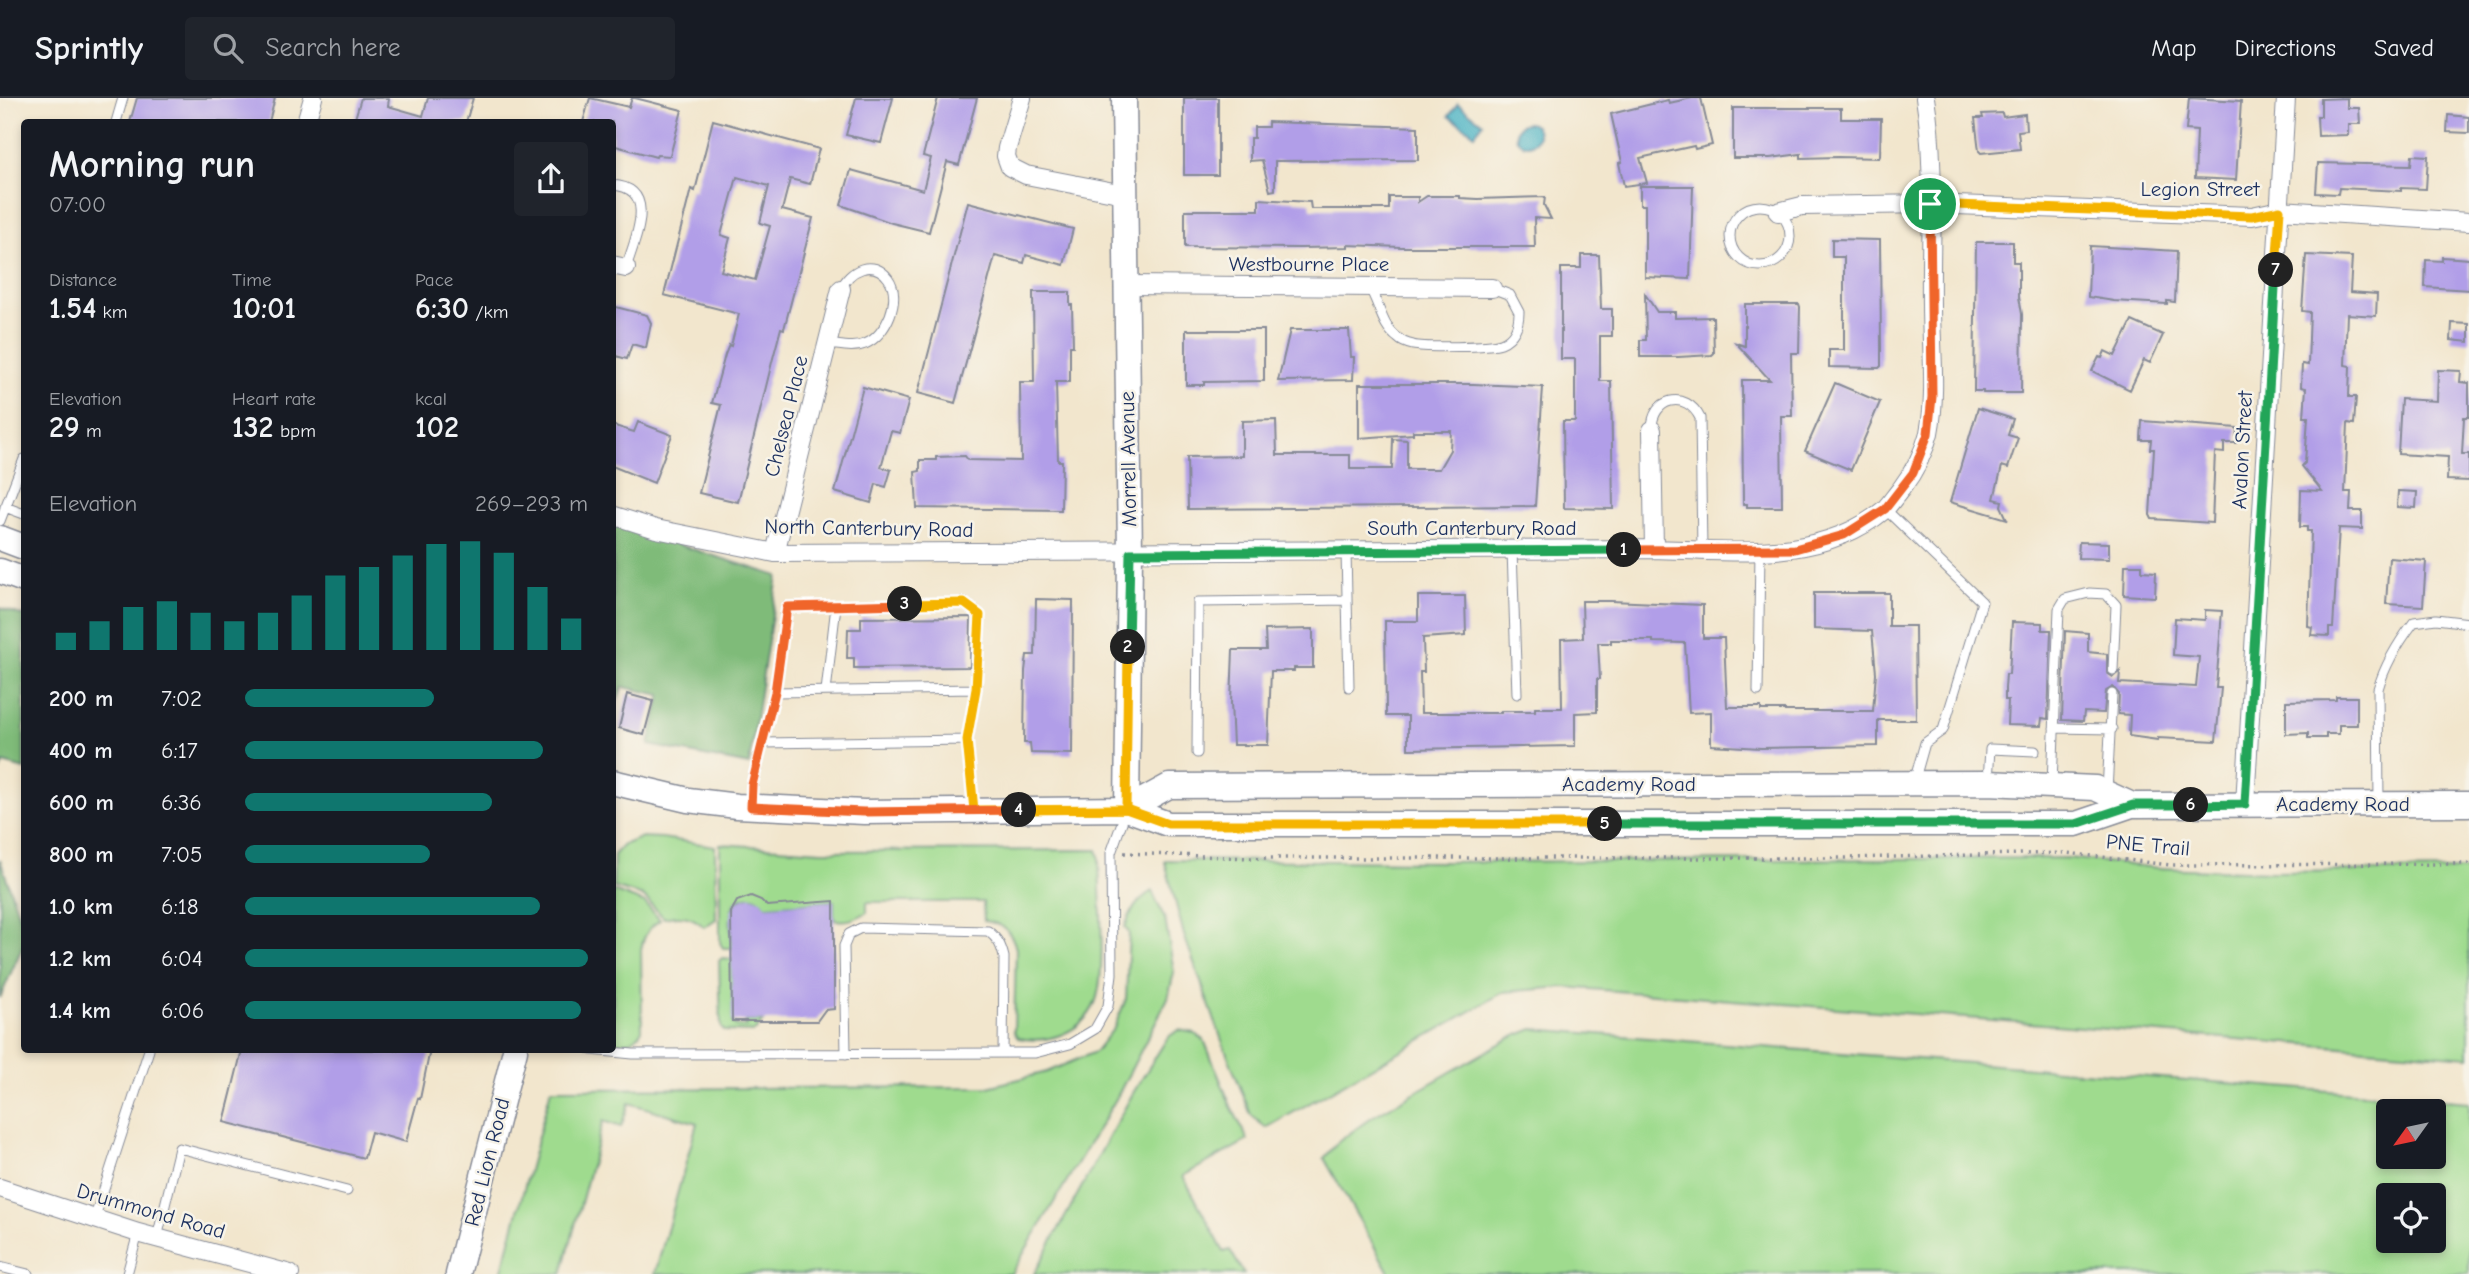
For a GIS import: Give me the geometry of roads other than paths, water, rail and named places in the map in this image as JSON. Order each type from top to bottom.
[{"type":"main road","name":"Morrell Avenue","points":[[1124,98],[1130,553],[1126,809]]},
{"type":"main road","points":[[0,538],[21,546]]},
{"type":"main road","points":[[0,571],[21,579]]},
{"type":"main road","name":"Academy Road","points":[[616,783],[688,800],[751,807],[852,812],[1126,809],[1168,824],[2076,824],[2133,805],[2469,804]]},
{"type":"main road","name":"Academy Road","points":[[1126,809],[1169,786],[1914,783],[2095,788],[2133,805]]},
{"type":"main road","name":"Red Lion Road","points":[[458,1274],[514,1053]]},
{"type":"street","points":[[307,119],[313,98]]},
{"type":"street","points":[[1022,98],[1007,148],[1010,167],[1027,175],[1124,194]]},
{"type":"street","name":"South Canterbury Road","points":[[1130,553],[1760,550],[1795,549],[1844,535],[1885,509],[1913,473],[1928,434],[1932,397],[1929,124],[1925,98]]},
{"type":"street","name":"Avalon Street","points":[[2245,804],[2286,98]]},
{"type":"street","name":"Legion Street","points":[[1778,212],[1801,206],[1930,204],[2252,216],[2280,210],[2469,222]]},
{"type":"street","name":"Westbourne Place","points":[[1125,285],[1492,288]]},
{"type":"street","name":"Chelsea Place","points":[[775,553],[841,289]]},
{"type":"street","points":[[1653,430],[1654,549]]},
{"type":"street","name":"North Canterbury Road","points":[[616,516],[656,529],[775,553],[1130,553]]},
{"type":"street","name":"Drummond Road","points":[[0,1188],[94,1220],[290,1274]]},
{"type":"lane","points":[[117,119],[123,98]]},
{"type":"lane","points":[[616,186],[632,192],[641,209],[640,218],[619,266]]},
{"type":"lane","points":[[1760,206],[1778,212],[1785,218],[1791,236],[1785,254],[1770,265],[1751,265],[1743,261],[1736,254],[1730,237],[1736,219],[1742,212],[1760,206]]},
{"type":"lane","points":[[827,344],[851,347],[863,346],[873,341],[887,323],[894,295],[892,286],[882,272],[865,268],[849,274],[841,289]]},
{"type":"lane","points":[[1369,287],[1390,331],[1401,341],[1415,346],[1491,345],[1509,338],[1515,331],[1519,312],[1510,295],[1492,288]]},
{"type":"lane","points":[[1653,430],[1654,414],[1666,402],[1682,401],[1696,410],[1700,418],[1702,550]]},
{"type":"lane","points":[[0,521],[21,467]]},
{"type":"lane","points":[[5,507],[21,513]]},
{"type":"lane","points":[[1885,509],[1982,602],[1943,730],[1925,743],[1914,783]]},
{"type":"lane","points":[[1512,550],[1517,694]]},
{"type":"lane","points":[[1758,691],[1760,550]]},
{"type":"lane","points":[[1346,551],[1349,687]]},
{"type":"lane","points":[[2052,785],[2059,609],[2065,599],[2089,593],[2106,594],[2116,605],[2113,670]]},
{"type":"lane","points":[[1197,753],[1198,602],[1347,600]]},
{"type":"lane","points":[[751,807],[752,785],[775,692],[787,607],[964,603],[980,615],[976,689],[967,740],[974,810]]},
{"type":"lane","points":[[826,691],[836,606]]},
{"type":"lane","points":[[2379,804],[2378,689],[2381,676],[2398,643],[2414,622],[2437,619],[2469,623]]},
{"type":"lane","points":[[775,692],[976,689]]},
{"type":"lane","points":[[2107,794],[2112,694]]},
{"type":"lane","points":[[2054,728],[2112,729]]},
{"type":"lane","points":[[764,743],[967,740]]},
{"type":"lane","points":[[1988,783],[1990,749],[2035,751]]},
{"type":"lane","points":[[616,1052],[1035,1053],[1070,1044],[1094,1029],[1108,1006],[1112,974],[1111,853],[1126,809]]},
{"type":"lane","points":[[846,1054],[844,946],[849,934],[861,928],[988,931],[995,937],[1001,944],[1004,957],[1003,1053]]},
{"type":"lane","points":[[94,1220],[148,1053]]},
{"type":"lane","points":[[157,1238],[179,1148],[347,1191]]},
{"type":"lane","points":[[127,1274],[138,1233]]},
{"type":"lane","points":[[0,1267],[28,1274]]},
{"type":"water","points":[[1458,104],[1483,123],[1475,134],[1449,116]]},
{"type":"water","points":[[1527,123],[1535,126],[1538,134],[1535,142],[1527,145],[1519,142],[1516,134],[1519,126]]}]
